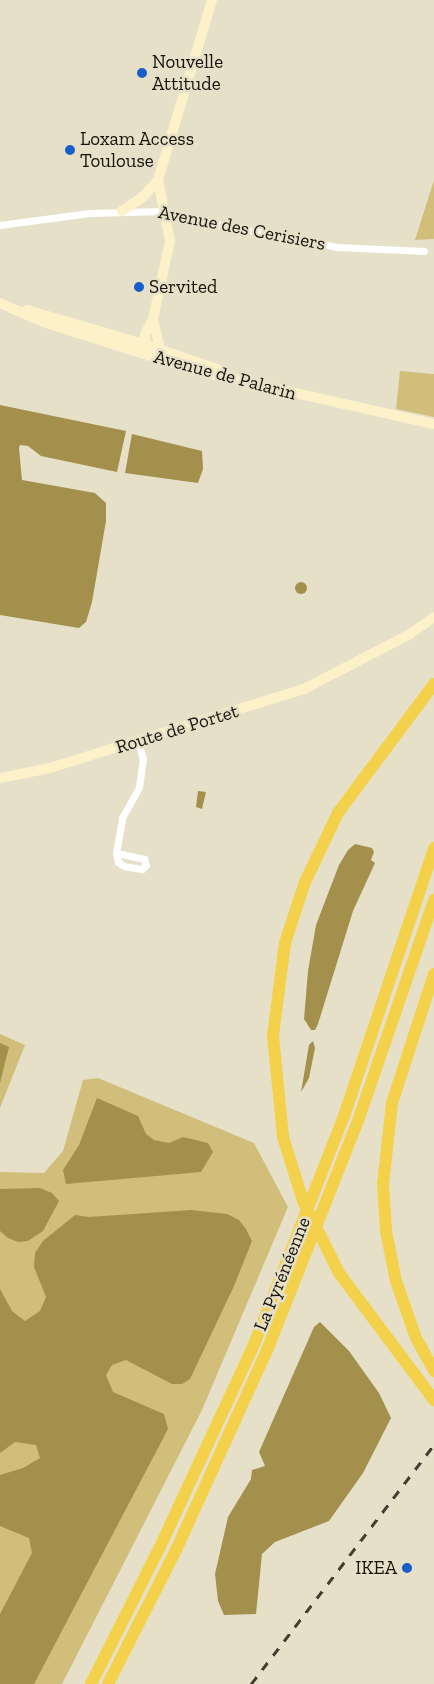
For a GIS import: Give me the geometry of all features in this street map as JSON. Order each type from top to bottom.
[{"type":"highway","points":[[434,684],[338,813],[305,882],[286,943],[272,1036],[283,1138],[293,1171],[315,1228],[339,1274],[434,1400]]},
{"type":"highway","name":"La Pyrénéenne","points":[[91,1684],[160,1547],[255,1342],[344,1116],[434,848]]},
{"type":"highway","name":"La Pyrénéenne","points":[[108,1684],[176,1550],[268,1348],[360,1118],[434,900]]},
{"type":"highway","points":[[434,974],[392,1103],[383,1184],[386,1231],[396,1281],[416,1338],[434,1371]]},
{"type":"street","points":[[122,211],[143,197],[158,180],[212,0]]},
{"type":"street","points":[[158,180],[170,241],[146,345],[237,378]]},
{"type":"street","name":"Avenue des Cerisiers","points":[[0,225],[122,211],[164,211],[179,217],[338,247],[424,251]]},
{"type":"street","name":"Avenue de Palarin","points":[[0,303],[21,310],[34,310],[146,345],[194,370],[237,378],[324,401],[434,424]]},
{"type":"street","name":"Route de Portet","points":[[0,778],[50,768],[304,689],[349,667],[434,617]]},
{"type":"street","points":[[116,853],[122,818],[139,787],[143,759],[138,741]]},
{"type":"shaded area","points":[[434,180],[434,239],[415,240]]},
{"type":"shaded area","points":[[400,371],[434,374],[434,417],[396,409]]},
{"type":"shaded area","points":[[0,405],[126,431],[117,472],[41,456],[28,446],[20,445],[19,448],[22,480],[95,493],[106,503],[106,521],[92,602],[86,622],[79,628],[0,615]]},
{"type":"shaded area","points":[[132,434],[202,451],[203,469],[198,483],[125,473]]},
{"type":"shaded area","points":[[303,582],[306,583],[306,593],[299,594],[296,593],[295,586],[296,583]]},
{"type":"shaded area","points":[[198,791],[206,792],[202,809],[196,807]]},
{"type":"shaded area","points":[[355,844],[372,848],[374,852],[371,860],[375,863],[353,911],[318,1024],[315,1030],[311,1030],[304,1019],[308,971],[316,925],[339,865],[348,850]]},
{"type":"shaded area","points":[[0,1034],[25,1045],[0,1108]]},
{"type":"shaded area","points":[[313,1041],[315,1048],[309,1078],[301,1092],[309,1045]]},
{"type":"shaded area","points":[[0,1043],[9,1047],[0,1083]]},
{"type":"shaded area","points":[[98,1078],[254,1143],[288,1207],[202,1410],[62,1684],[0,1684],[0,1172],[44,1173],[63,1151],[83,1080]]},
{"type":"shaded area","points":[[97,1098],[138,1116],[146,1134],[154,1140],[169,1143],[183,1137],[208,1143],[213,1152],[201,1172],[66,1184],[63,1170],[79,1145]]},
{"type":"shaded area","points":[[40,1188],[52,1193],[59,1201],[43,1231],[28,1241],[18,1242],[8,1238],[0,1231],[0,1189]]},
{"type":"shaded area","points":[[191,1210],[227,1214],[239,1220],[246,1229],[252,1241],[234,1286],[190,1379],[182,1384],[172,1384],[126,1360],[112,1365],[106,1375],[113,1392],[164,1414],[168,1429],[34,1684],[0,1684],[0,1614],[32,1553],[29,1538],[0,1526],[0,1475],[23,1468],[40,1458],[36,1445],[15,1442],[0,1453],[0,1289],[12,1311],[25,1321],[40,1311],[46,1297],[34,1267],[35,1253],[43,1241],[75,1215],[89,1217]]},
{"type":"shaded area","points":[[320,1322],[349,1351],[379,1393],[391,1418],[363,1473],[329,1521],[275,1542],[262,1554],[256,1614],[224,1615],[218,1601],[215,1574],[228,1517],[251,1479],[252,1470],[265,1466],[259,1452],[314,1327]]},
{"type":"railway","points":[[251,1684],[434,1445]]},
{"type":"place","name":"Nouvelle Attitude","points":[[142,73]]},
{"type":"place","name":"Loxam Access Toulouse","points":[[70,150]]},
{"type":"place","name":"Servited","points":[[139,287]]},
{"type":"place","name":"IKEA","points":[[407,1568]]}]
